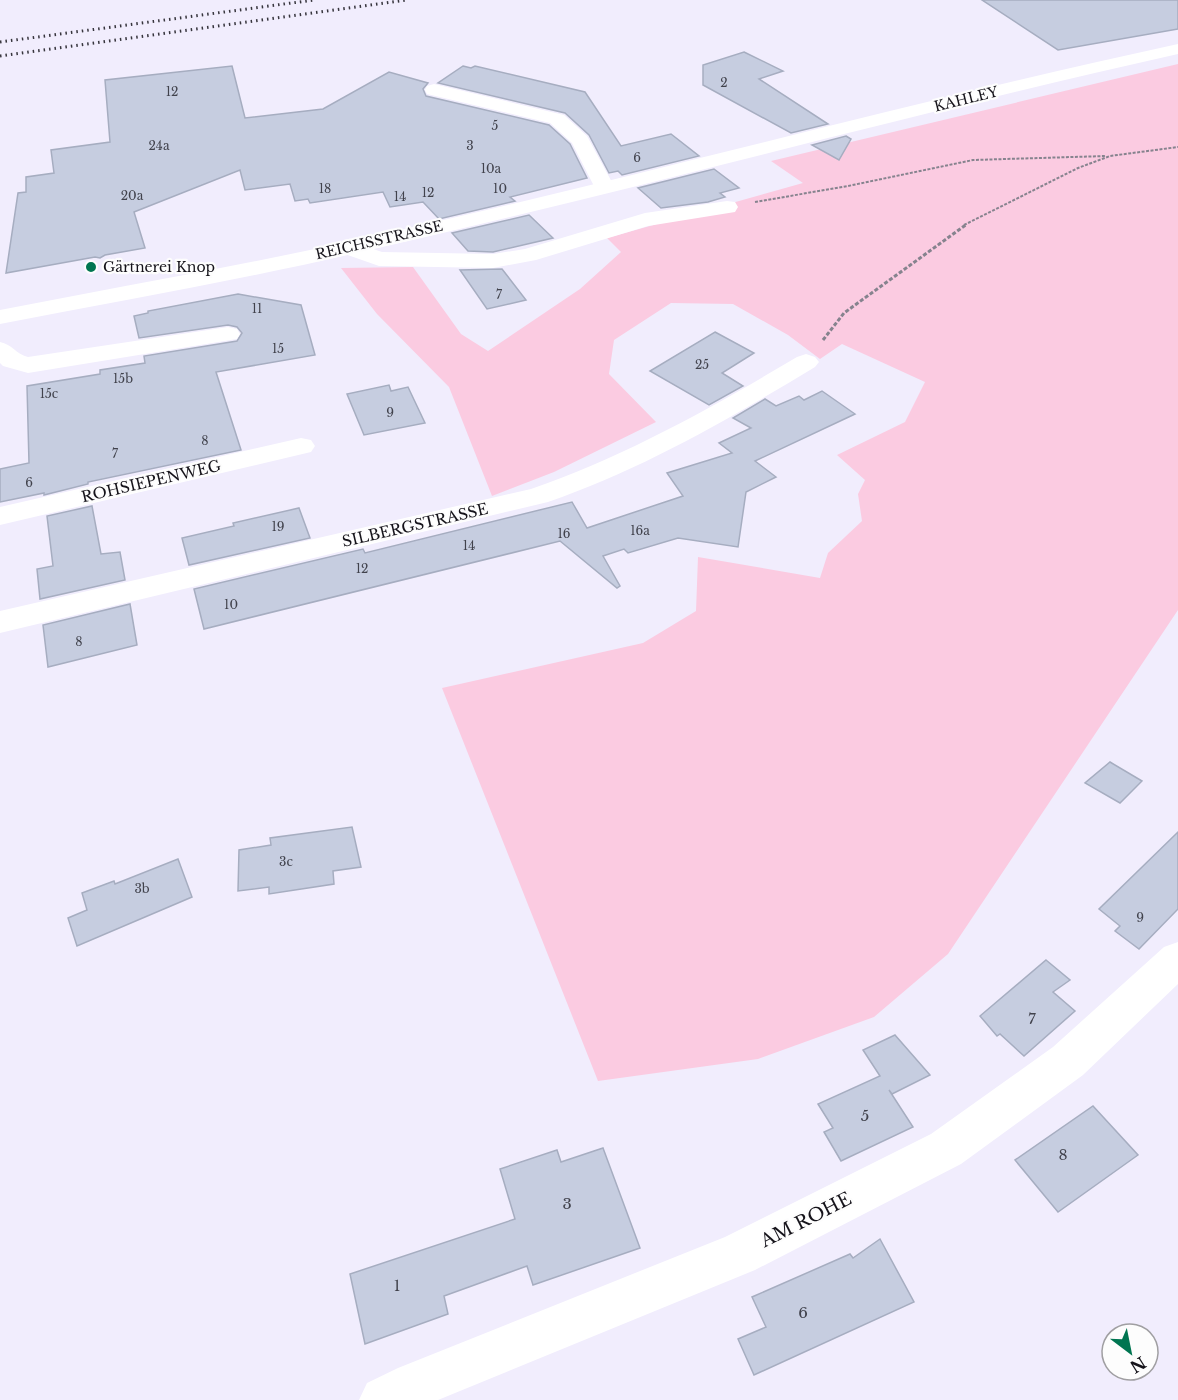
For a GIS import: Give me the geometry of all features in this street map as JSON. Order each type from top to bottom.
[{"type":"street","name":"KAHLEY","points":[[754,151],[1069,73],[1178,49]]},
{"type":"street","points":[[434,90],[557,119],[569,126],[582,140],[603,186]]},
{"type":"street","name":"REICHSSTRASSE","points":[[0,317],[350,248],[754,151]]},
{"type":"street","points":[[350,248],[379,260],[493,261],[528,255],[645,220],[728,207]]},
{"type":"street","points":[[0,349],[12,361],[28,365],[228,334]]},
{"type":"street","name":"SILBERGSTRASSE","points":[[0,622],[549,493],[580,483],[620,465],[740,402],[806,362]]},
{"type":"street","name":"ROHSIEPENWEG","points":[[0,516],[301,446]]},
{"type":"street","name":"AM ROHE","points":[[384,1400],[415,1385],[739,1254],[946,1149],[1068,1062],[1178,959]]},
{"type":"path","points":[[728,207],[848,186],[973,160],[1110,156],[1178,147]]},
{"type":"path","points":[[806,362],[844,313],[966,224],[1078,168],[1110,156]]},
{"type":"shaded area","points":[[1178,64],[1178,610],[948,954],[874,1017],[758,1059],[598,1081],[442,688],[643,643],[696,611],[698,557],[820,578],[828,553],[862,521],[858,494],[865,480],[837,455],[905,422],[925,382],[842,344],[820,359],[788,335],[733,304],[671,303],[614,340],[609,374],[656,422],[554,472],[492,496],[449,387],[377,314],[341,268],[413,267],[461,334],[488,351],[580,289],[621,252],[607,238],[803,183],[771,161]]},
{"type":"building","points":[[982,0],[1178,0],[1178,29],[1058,50]]},
{"type":"building","points":[[744,52],[783,71],[759,79],[828,124],[791,133],[703,85],[703,65]]},
{"type":"building","points":[[232,66],[245,118],[323,109],[389,72],[428,83],[423,89],[426,96],[549,125],[570,144],[587,178],[510,197],[515,201],[439,219],[423,202],[390,207],[383,192],[310,203],[308,199],[295,201],[290,184],[245,190],[240,170],[134,212],[145,248],[105,255],[100,258],[6,273],[18,193],[26,192],[26,177],[54,173],[51,150],[110,142],[105,80]]},
{"type":"building","points":[[463,66],[471,68],[475,66],[585,92],[621,146],[671,134],[699,156],[622,175],[618,171],[609,173],[589,135],[565,113],[438,83]]},
{"type":"building","points":[[846,136],[851,139],[839,160],[812,145]]},
{"type":"building","points":[[714,169],[739,188],[720,193],[725,197],[708,202],[661,208],[638,188]]},
{"type":"building","points":[[529,215],[553,238],[493,252],[468,251],[452,233]]},
{"type":"building","points":[[502,269],[526,300],[487,309],[460,270]]},
{"type":"building","points":[[238,294],[301,305],[315,355],[216,372],[241,450],[88,482],[88,484],[44,495],[44,493],[0,502],[0,469],[29,463],[27,386],[100,374],[100,370],[145,363],[144,356],[237,341],[242,333],[237,327],[228,325],[139,338],[134,316],[148,313],[148,311]]},
{"type":"building","points":[[715,332],[754,353],[722,373],[743,386],[709,405],[650,371]]},
{"type":"building","points":[[389,385],[391,391],[408,387],[425,423],[364,435],[347,394]]},
{"type":"building","points":[[822,391],[855,414],[755,461],[776,477],[746,492],[738,547],[678,538],[628,553],[624,549],[603,556],[620,586],[617,588],[560,541],[204,629],[194,589],[363,549],[365,553],[572,502],[587,528],[683,496],[667,473],[732,453],[719,443],[751,428],[733,418],[765,399],[776,406],[799,396],[804,400]]},
{"type":"building","points":[[92,506],[101,554],[120,552],[125,580],[40,599],[37,569],[53,566],[47,516]]},
{"type":"building","points":[[299,508],[310,538],[189,565],[182,538],[234,526],[233,523]]},
{"type":"building","points":[[130,604],[137,645],[48,667],[43,625]]},
{"type":"building","points":[[1110,762],[1142,781],[1120,803],[1085,783]]},
{"type":"building","points":[[352,827],[361,867],[333,871],[334,884],[269,894],[269,887],[238,891],[239,850],[271,845],[270,838]]},
{"type":"building","points":[[1178,832],[1178,909],[1139,949],[1115,931],[1120,926],[1099,909]]},
{"type":"building","points":[[178,859],[192,897],[77,946],[68,918],[87,910],[82,893],[114,881],[115,884]]},
{"type":"building","points":[[1046,960],[1070,980],[1053,992],[1075,1011],[1024,1056],[1000,1034],[997,1036],[980,1016]]},
{"type":"building","points":[[895,1035],[930,1075],[892,1094],[889,1090],[913,1127],[841,1161],[824,1132],[833,1128],[818,1104],[880,1076],[863,1050]]},
{"type":"building","points":[[1093,1106],[1138,1155],[1058,1212],[1015,1160]]},
{"type":"building","points":[[603,1148],[640,1248],[533,1285],[527,1266],[444,1296],[448,1314],[365,1344],[350,1274],[515,1219],[500,1169],[557,1150],[561,1162]]},
{"type":"building","points":[[880,1239],[914,1302],[754,1375],[738,1339],[766,1327],[752,1297],[850,1254],[853,1258]]},
{"type":"railway","points":[[0,42],[314,0]]},
{"type":"railway","points":[[0,56],[407,0]]},
{"type":"place","name":"Gärtnerei Knop","points":[[91,267]]}]
